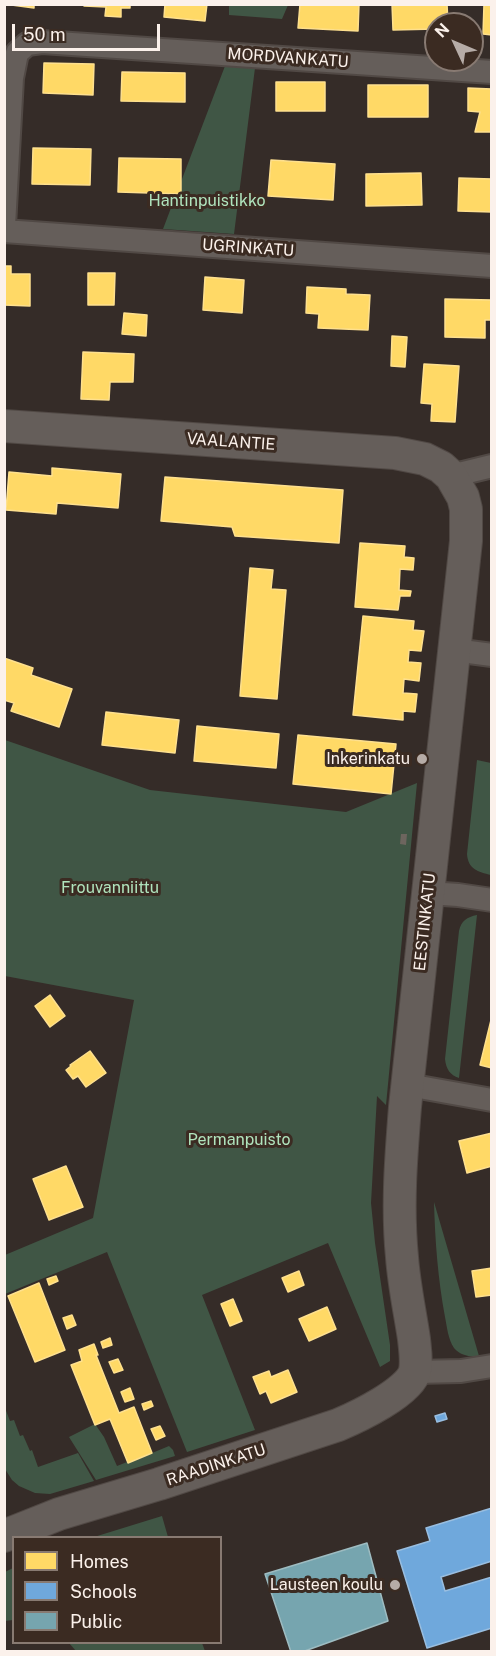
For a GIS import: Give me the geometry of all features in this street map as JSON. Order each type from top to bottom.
[{"type":"street","name":"MORDVANKATU","points":[[4,229],[12,78],[17,53],[27,44],[42,42],[492,72]]},
{"type":"street","name":"UGRINKATU","points":[[4,229],[492,266]]},
{"type":"street","name":"VAALANTIE","points":[[4,426],[395,453],[425,459],[441,466],[451,476]]},
{"type":"street","points":[[451,476],[492,466]]},
{"type":"street","name":"EESTINKATU","points":[[415,1372],[416,1354],[399,1224],[401,1160],[466,541],[466,508],[463,497],[451,476]]},
{"type":"street","points":[[454,650],[492,655]]},
{"type":"street","points":[[428,893],[492,900]]},
{"type":"street","points":[[408,1085],[492,1100]]},
{"type":"street","points":[[415,1372],[461,1371],[492,1366]]},
{"type":"street","name":"RAADINKATU","points":[[4,1536],[58,1514],[338,1425],[366,1413],[381,1403],[397,1391],[415,1372]]},
{"type":"green space","points":[[229,4],[288,5],[282,19],[229,15]]},
{"type":"green space","name":"Hantinpuistikko","points":[[225,66],[255,68],[234,234],[163,229]]},
{"type":"green space","points":[[5,740],[150,790],[346,812],[417,783],[386,1105],[377,1096],[371,1203],[390,1345],[390,1361],[380,1367],[328,1243],[202,1295],[255,1430],[187,1452],[107,1252],[5,1294],[5,1255],[93,1218],[134,1000],[5,976]]},
{"type":"green space","points":[[477,760],[491,763],[491,875],[474,869],[469,863],[467,854]]},
{"type":"green space","points":[[477,915],[459,1078],[449,1071],[445,1059],[459,931],[465,920]]},
{"type":"green space","points":[[434,1202],[479,1356],[460,1353],[454,1348],[449,1337],[439,1274]]},
{"type":"green space","points":[[5,1408],[10,1421],[14,1420],[20,1436],[23,1435],[30,1451],[32,1450],[38,1467],[78,1453],[94,1481],[50,1494],[35,1493],[19,1486],[5,1469]]},
{"type":"green space","points":[[95,1424],[104,1437],[117,1466],[169,1446],[175,1456],[96,1480],[69,1437]]},
{"type":"green space","points":[[162,1516],[168,1536],[97,1536]]},
{"type":"green space","points":[[12,1568],[12,1620],[5,1621],[5,1572]]},
{"type":"green space","points":[[70,1644],[202,1644],[205,1651],[76,1651]]},
{"type":"building: Homes","points":[[4,4],[34,4],[34,8]]},
{"type":"building: Homes","points":[[84,4],[130,4],[130,8],[121,8],[121,17],[105,16],[106,7],[84,6]]},
{"type":"building: Homes","points":[[165,4],[207,4],[205,21],[164,17]]},
{"type":"building: Homes","points":[[300,4],[359,4],[358,31],[298,28]]},
{"type":"building: Homes","points":[[392,4],[447,4],[447,12],[424,12],[424,29],[393,30]]},
{"type":"building: Homes","points":[[484,4],[492,4],[492,35],[484,34]]},
{"type":"building: Homes","points":[[44,63],[94,64],[93,95],[43,93]]},
{"type":"building: Homes","points":[[122,72],[185,73],[185,102],[121,101]]},
{"type":"building: Homes","points":[[276,82],[325,82],[325,111],[276,111]]},
{"type":"building: Homes","points":[[368,85],[428,85],[428,117],[368,117]]},
{"type":"building: Homes","points":[[468,88],[492,89],[492,132],[475,132],[480,112],[468,111]]},
{"type":"building: Homes","points":[[33,148],[91,149],[90,185],[32,184]]},
{"type":"building: Homes","points":[[119,158],[181,159],[181,194],[118,192]]},
{"type":"building: Homes","points":[[271,160],[335,164],[333,200],[268,196]]},
{"type":"building: Homes","points":[[421,173],[422,205],[366,206],[366,174]]},
{"type":"building: Homes","points":[[459,178],[492,179],[492,212],[458,211]]},
{"type":"building: Homes","points":[[4,266],[11,266],[11,274],[30,274],[30,306],[4,305]]},
{"type":"building: Homes","points":[[88,273],[115,273],[114,305],[88,305]]},
{"type":"building: Homes","points":[[205,277],[244,280],[242,313],[203,310]]},
{"type":"building: Homes","points":[[307,287],[346,289],[346,294],[370,295],[368,330],[318,328],[319,314],[306,313]]},
{"type":"building: Homes","points":[[445,299],[492,300],[492,320],[485,320],[485,338],[445,337]]},
{"type":"building: Homes","points":[[124,313],[147,315],[146,336],[122,334]]},
{"type":"building: Homes","points":[[392,336],[407,337],[405,367],[391,366]]},
{"type":"building: Homes","points":[[83,352],[134,354],[133,382],[110,382],[109,400],[81,399]]},
{"type":"building: Homes","points":[[424,364],[459,366],[455,422],[431,421],[432,404],[421,403]]},
{"type":"building: Homes","points":[[52,468],[121,474],[118,508],[57,503],[56,514],[6,510],[9,472],[52,476]]},
{"type":"building: Homes","points":[[165,477],[343,490],[339,543],[235,536],[232,527],[161,521]]},
{"type":"building: Homes","points":[[360,543],[405,546],[404,557],[414,558],[413,570],[400,569],[399,590],[411,591],[410,596],[400,596],[398,610],[355,607]]},
{"type":"building: Homes","points":[[250,568],[273,570],[271,589],[286,590],[277,699],[240,696]]},
{"type":"building: Homes","points":[[363,616],[414,621],[413,630],[424,631],[421,651],[409,650],[408,662],[421,663],[419,681],[404,679],[403,693],[417,694],[415,712],[403,711],[403,720],[353,715]]},
{"type":"building: Homes","points":[[4,658],[33,668],[31,675],[72,689],[59,727],[11,711],[14,703],[4,700]]},
{"type":"building: Homes","points":[[106,712],[179,720],[175,753],[102,745]]},
{"type":"building: Homes","points":[[197,726],[279,734],[276,768],[194,761]]},
{"type":"building: Homes","points":[[298,735],[396,744],[391,794],[293,784]]},
{"type":"building: Homes","points":[[50,995],[65,1016],[50,1027],[35,1006]]},
{"type":"building: Homes","points":[[492,1016],[492,1068],[480,1065]]},
{"type":"building: Homes","points":[[90,1051],[106,1073],[86,1087],[78,1076],[73,1079],[66,1070]]},
{"type":"building: Homes","points":[[492,1133],[492,1166],[467,1173],[459,1141]]},
{"type":"building: Homes","points":[[66,1166],[83,1207],[49,1220],[33,1179]]},
{"type":"building: Homes","points":[[492,1268],[492,1295],[476,1297],[472,1271]]},
{"type":"building: Homes","points":[[299,1271],[304,1285],[288,1292],[282,1278]]},
{"type":"building: Homes","points":[[56,1276],[58,1281],[49,1285],[47,1279]]},
{"type":"building: Homes","points":[[39,1283],[65,1350],[35,1362],[8,1296]]},
{"type":"building: Homes","points":[[233,1299],[242,1321],[230,1326],[221,1304]]},
{"type":"building: Homes","points":[[327,1307],[336,1329],[309,1341],[299,1319]]},
{"type":"building: Homes","points":[[72,1315],[76,1325],[67,1329],[63,1318]]},
{"type":"building: Homes","points":[[110,1338],[112,1345],[103,1348],[101,1342]]},
{"type":"building: Homes","points":[[94,1344],[98,1355],[96,1355],[119,1413],[134,1407],[152,1453],[128,1463],[110,1419],[95,1425],[71,1365],[82,1361],[79,1350]]},
{"type":"building: Homes","points":[[118,1359],[123,1370],[114,1373],[109,1362]]},
{"type":"building: Homes","points":[[288,1370],[297,1392],[271,1403],[266,1391],[260,1394],[253,1377],[269,1371],[271,1377]]},
{"type":"building: Homes","points":[[130,1388],[134,1399],[125,1402],[121,1392]]},
{"type":"building: Homes","points":[[151,1401],[153,1406],[144,1410],[142,1404]]},
{"type":"building: Homes","points":[[160,1426],[165,1436],[156,1440],[151,1429]]},
{"type":"building: Schools","points":[[445,1413],[447,1419],[437,1422],[435,1416]]},
{"type":"building: Schools","points":[[492,1508],[492,1561],[441,1577],[445,1591],[492,1577],[492,1628],[427,1648],[397,1551],[430,1541],[426,1528]]},
{"type":"building: Public","points":[[367,1543],[388,1621],[302,1652],[291,1652],[265,1574]]},
{"type":"building: Other","points":[[401,834],[407,834],[406,845],[400,844]]},
{"type":"place","name":"Inkerinkatu","points":[[422,759]]},
{"type":"place","name":"Lausteen koulu","points":[[395,1585]]},
{"type":"park label","name":"Frouvanniittu","points":[[110,888]]},
{"type":"park label","name":"Permanpuisto","points":[[239,1140]]}]
